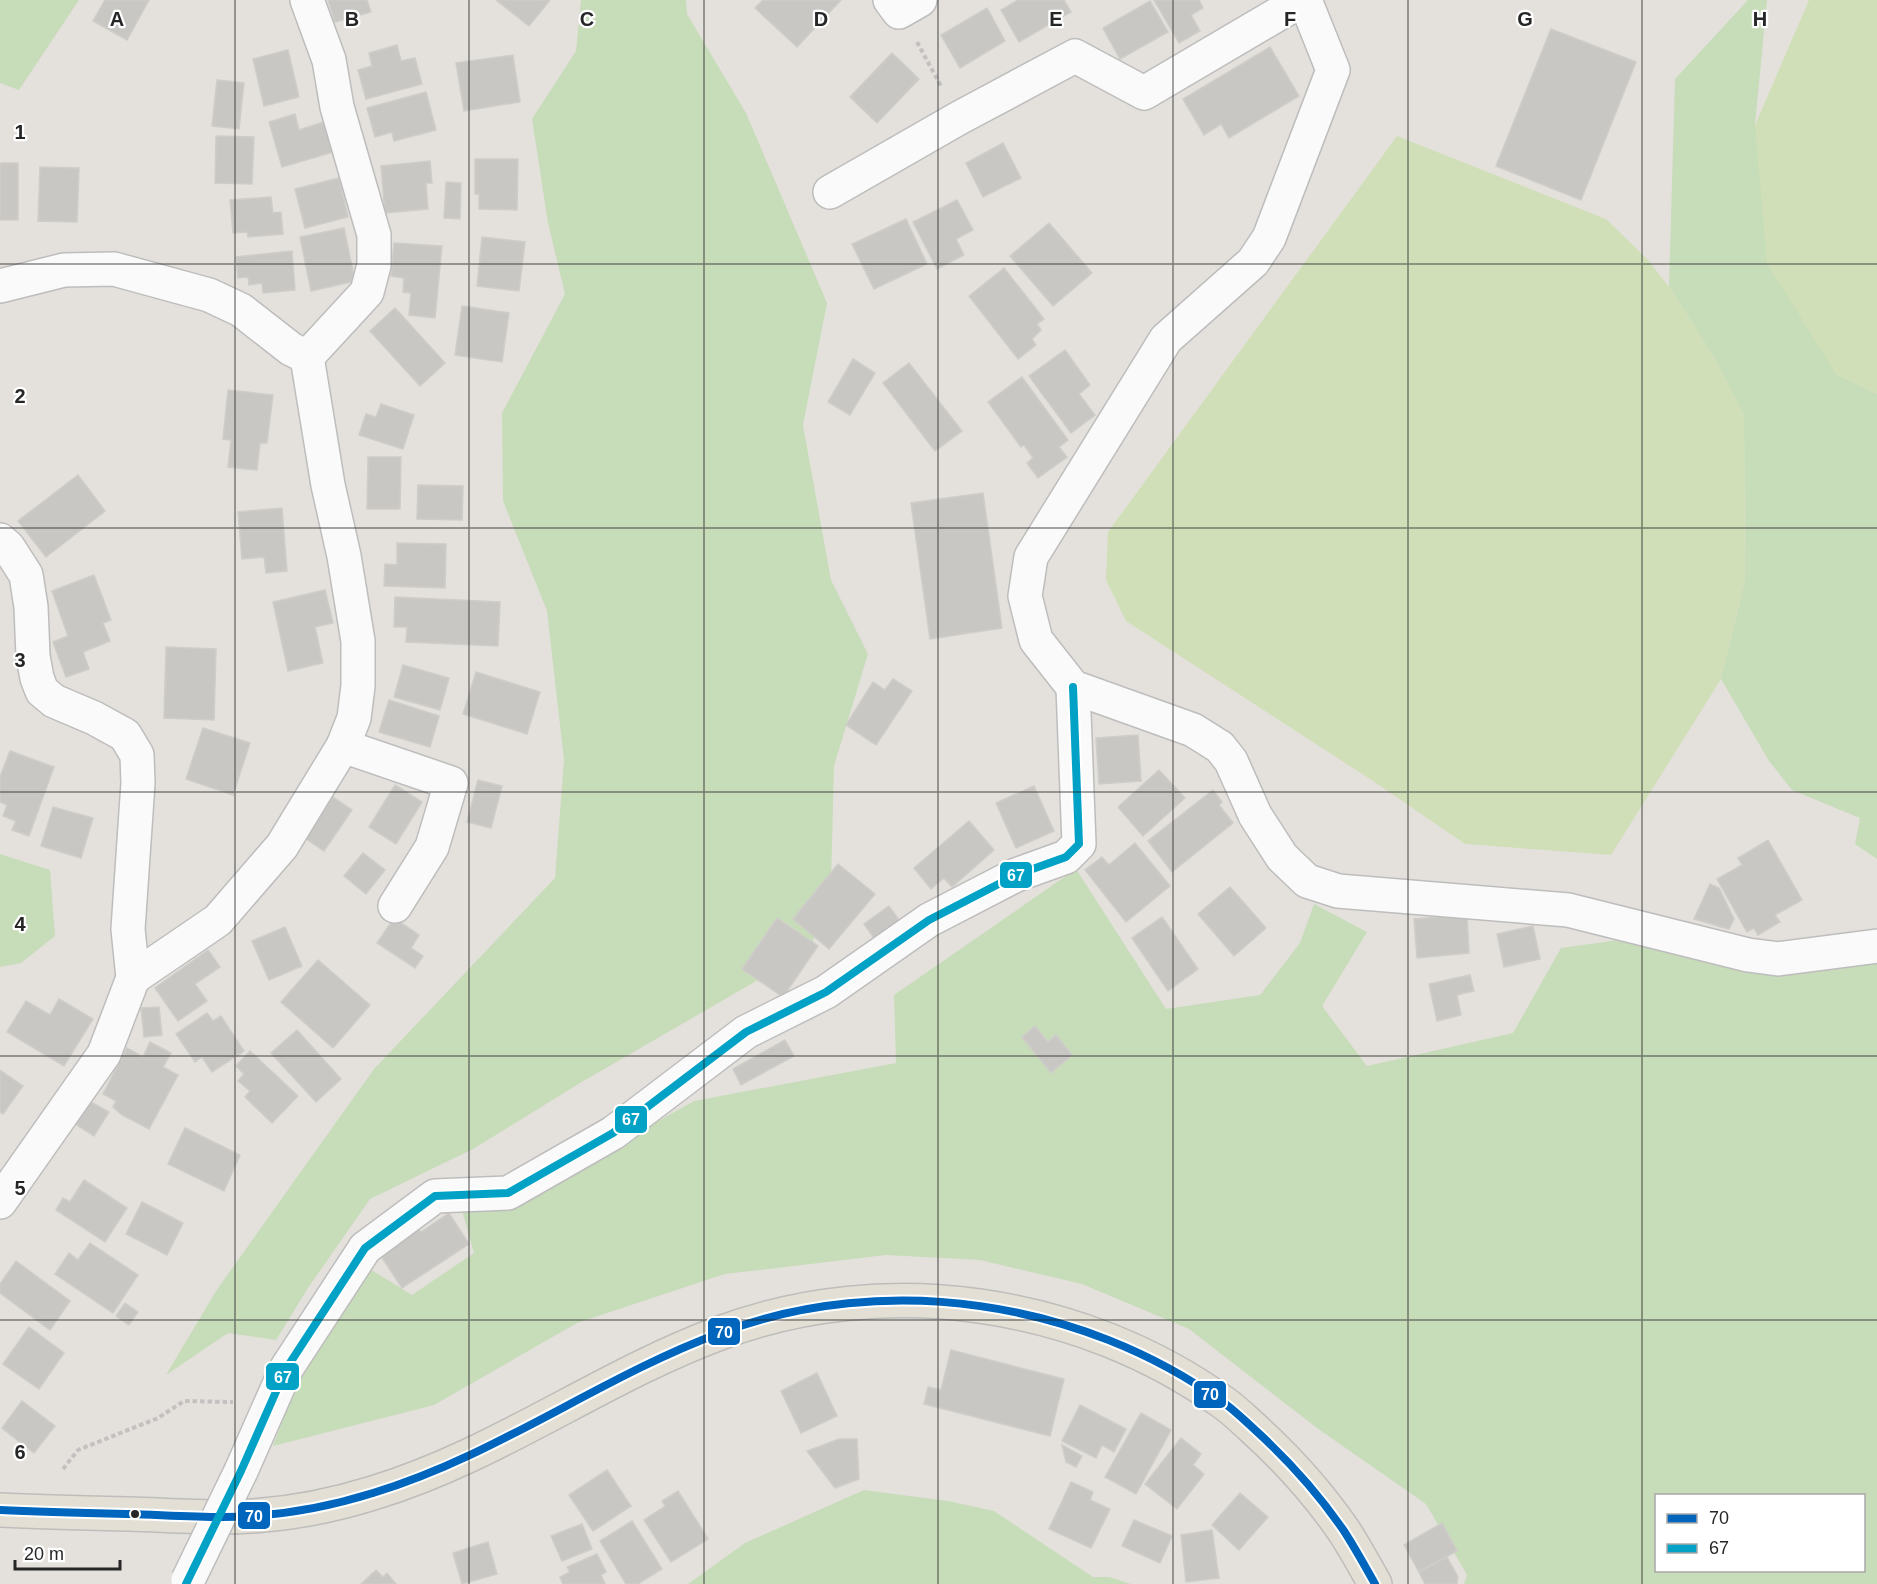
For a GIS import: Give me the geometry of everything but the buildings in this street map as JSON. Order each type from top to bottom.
[{"type":"main road","points":[[0,1510],[225,1517],[294,1512],[371,1494],[424,1476],[471,1456],[658,1359],[721,1332],[782,1314],[827,1306],[876,1301],[946,1301],[1016,1312],[1068,1326],[1125,1346],[1168,1367],[1226,1404],[1269,1443],[1308,1484],[1344,1531],[1375,1584]]},
{"type":"street","points":[[307,0],[329,60],[337,107],[374,235],[374,265],[367,292],[307,357]]},
{"type":"street","points":[[830,192],[959,118],[1075,56],[1144,93],[1304,0],[1333,70],[1269,238],[1253,262],[1166,339],[1030,557],[1025,596],[1036,640],[1073,687],[1193,730],[1220,747],[1231,761],[1255,815],[1282,857],[1307,881],[1338,891],[1568,910],[1748,956],[1778,959],[1877,946]]},
{"type":"street","points":[[0,286],[64,270],[114,268],[209,295],[241,309],[291,350],[307,357]]},
{"type":"street","points":[[133,978],[218,920],[282,846],[343,746],[354,718],[358,686],[358,641],[344,556],[328,485],[307,357]]},
{"type":"street","points":[[0,540],[8,547],[26,575],[31,607],[33,656],[42,691],[54,701],[94,718],[125,735],[136,755],[138,783],[128,929],[133,978],[104,1054],[0,1202]]},
{"type":"street","points":[[187,1582],[241,1471],[285,1369],[365,1248],[435,1196],[508,1193],[613,1133],[746,1032],[826,992],[929,920],[1016,875],[1066,856],[1080,844],[1073,687]]},
{"type":"street","points":[[343,746],[451,783],[432,848],[395,906]]},
{"type":"path","points":[[903,4],[959,118]]},
{"type":"path","points":[[63,1469],[78,1450],[158,1418],[184,1401],[270,1404]]},
{"type":"green space","points":[[0,0],[79,0],[19,90],[0,83]]},
{"type":"green space","points":[[581,0],[686,0],[687,14],[746,113],[827,303],[803,425],[831,580],[868,654],[834,766],[831,884],[810,950],[580,1083],[473,1149],[370,1199],[308,1288],[276,1340],[228,1333],[166,1375],[216,1291],[374,1069],[555,878],[564,760],[547,611],[503,501],[502,413],[565,294],[548,223],[532,119],[576,51]]},
{"type":"green space","points":[[1748,0],[1767,0],[1755,125],[1836,374],[1877,394],[1877,859],[1855,844],[1860,818],[1792,790],[1769,761],[1721,679],[1745,579],[1744,415],[1714,357],[1669,287],[1675,79]]},
{"type":"green space","points":[[1809,0],[1877,0],[1877,394],[1836,374],[1767,263],[1755,125]]},
{"type":"green space","points":[[1397,136],[1606,219],[1648,260],[1669,287],[1714,357],[1744,415],[1745,579],[1721,679],[1611,855],[1465,844],[1373,781],[1126,621],[1106,580],[1108,532]]},
{"type":"green space","points":[[0,854],[50,870],[55,936],[21,963],[0,967]]},
{"type":"green space","points":[[1076,869],[1166,1009],[1260,995],[1300,943],[1314,904],[1367,932],[1322,1006],[1367,1066],[1513,1033],[1561,948],[1626,939],[1758,968],[1877,964],[1877,1584],[1464,1584],[1467,1575],[1426,1504],[1317,1428],[1189,1329],[1082,1284],[980,1260],[886,1255],[725,1274],[577,1323],[434,1405],[273,1446],[302,1368],[365,1266],[412,1295],[474,1253],[460,1203],[512,1203],[694,1101],[896,1063],[894,995]]},
{"type":"green space","points":[[864,1490],[948,1501],[994,1511],[1093,1577],[1109,1577],[1131,1584],[688,1584],[745,1543]]},
{"type":"transit line","name":"67","points":[[186,1584],[241,1471],[286,1369],[365,1248],[435,1196],[508,1193],[613,1133],[746,1032],[826,992],[929,920],[1016,875],[1066,857],[1079,844],[1073,687]]},
{"type":"transit line","name":"70","points":[[0,1510],[241,1517],[298,1511],[336,1503],[373,1493],[462,1459],[633,1371],[720,1333],[783,1314],[848,1303],[914,1301],[980,1306],[1045,1319],[1108,1340],[1168,1368],[1228,1406],[1289,1464],[1334,1517],[1375,1584]]}]
